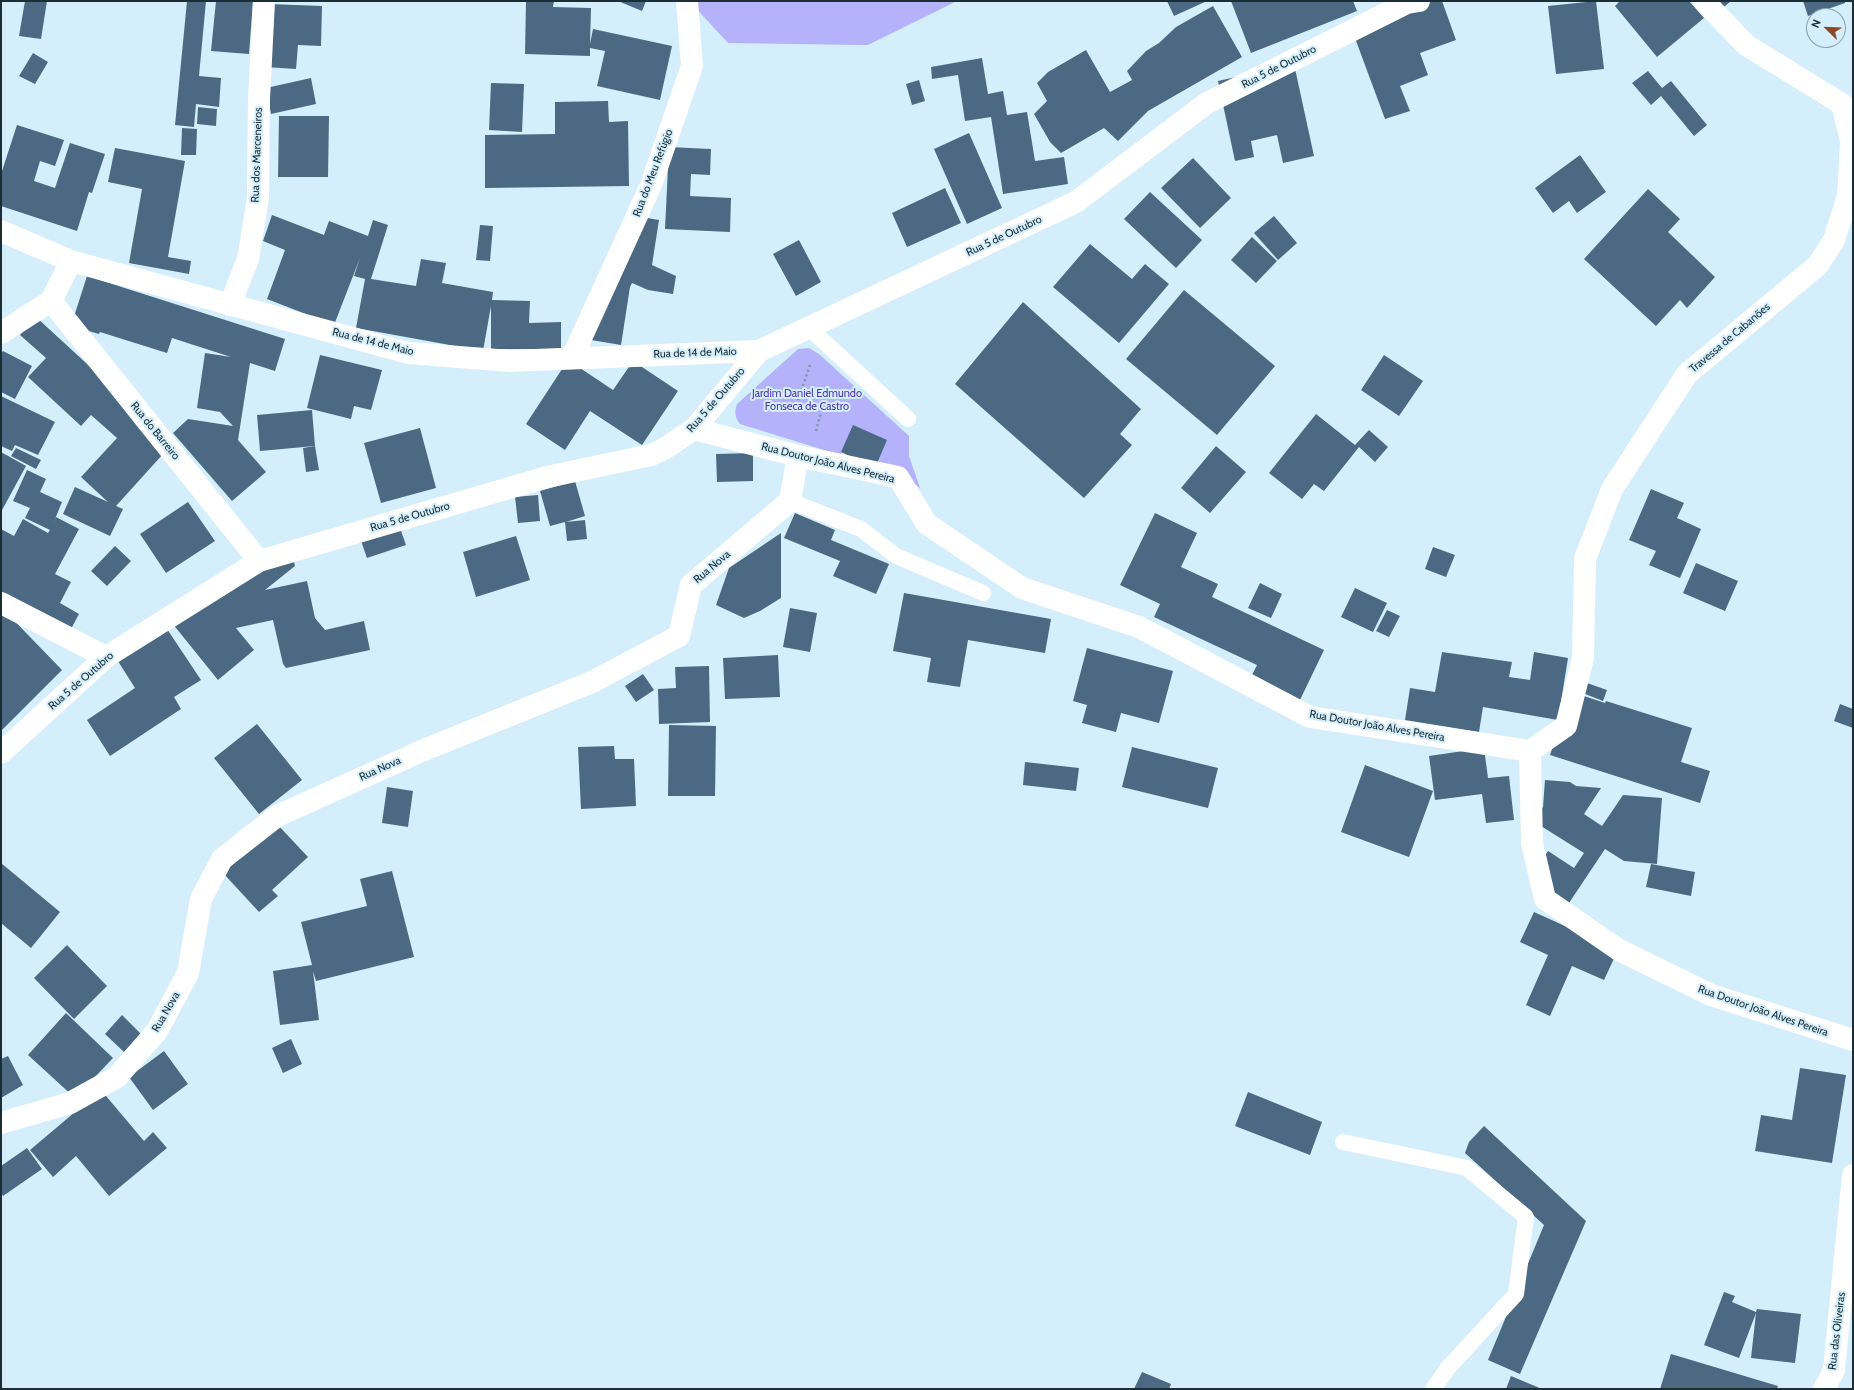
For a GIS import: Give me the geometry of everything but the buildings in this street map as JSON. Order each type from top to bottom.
[{"type":"street","name":"Rua dos Marceneiros","points":[[230,305],[248,259],[258,198],[259,99],[264,1]]},
{"type":"street","name":"Rua do Meu Refúgio","points":[[572,358],[651,185],[692,66],[687,1]]},
{"type":"street","name":"Rua 5 de Outubro","points":[[1,753],[106,657],[259,561],[547,477],[651,455],[664,449],[694,429],[759,351],[1076,202],[1207,103],[1407,3],[1419,1]]},
{"type":"street","name":"Travessa de Cabanões","points":[[1530,751],[1566,726],[1583,658],[1586,559],[1612,489],[1687,374],[1818,266],[1834,240],[1848,196],[1851,141],[1842,104],[1746,45],[1704,1]]},
{"type":"street","name":"Rua de 14 de Maio","points":[[1,231],[71,261],[408,353],[510,361],[759,351]]},
{"type":"street","points":[[1,333],[51,301],[71,261]]},
{"type":"street","name":"Rua do Barreiro","points":[[51,301],[259,561]]},
{"type":"street","name":"Rua Doutor João Alves Pereira","points":[[694,429],[798,456],[898,477],[927,524],[1022,588],[1139,627],[1310,717],[1530,751],[1532,843],[1545,899],[1618,950],[1711,995],[1852,1042]]},
{"type":"street","points":[[790,501],[798,456]]},
{"type":"street","name":"Rua Nova","points":[[11,1121],[70,1103],[117,1077],[157,1031],[188,973],[200,899],[222,859],[228,854],[277,816],[424,750],[592,682],[679,636],[691,585],[790,501]]},
{"type":"street","points":[[1,603],[106,657]]},
{"type":"street","points":[[1,1141],[11,1121]]},
{"type":"street","name":"Rua das Oliveiras","points":[[1824,1389],[1834,1370],[1853,1175]]},
{"type":"lane","points":[[808,327],[908,420]]},
{"type":"lane","points":[[790,501],[860,529],[896,556],[983,593]]},
{"type":"lane","points":[[1343,1142],[1467,1168],[1526,1217],[1516,1294],[1448,1368],[1433,1389]]},
{"type":"path","points":[[798,400],[810,364]]},
{"type":"path","points":[[814,435],[822,408]]},
{"type":"green space","points":[[689,1],[957,1],[868,45],[860,45],[728,43]]},
{"type":"green space","name":"Jardim Daniel Edmundo Fonseca de Castro","points":[[809,348],[819,354],[909,436],[909,456],[920,488],[892,469],[842,452],[840,455],[740,424],[736,415],[737,404],[798,349]]}]
